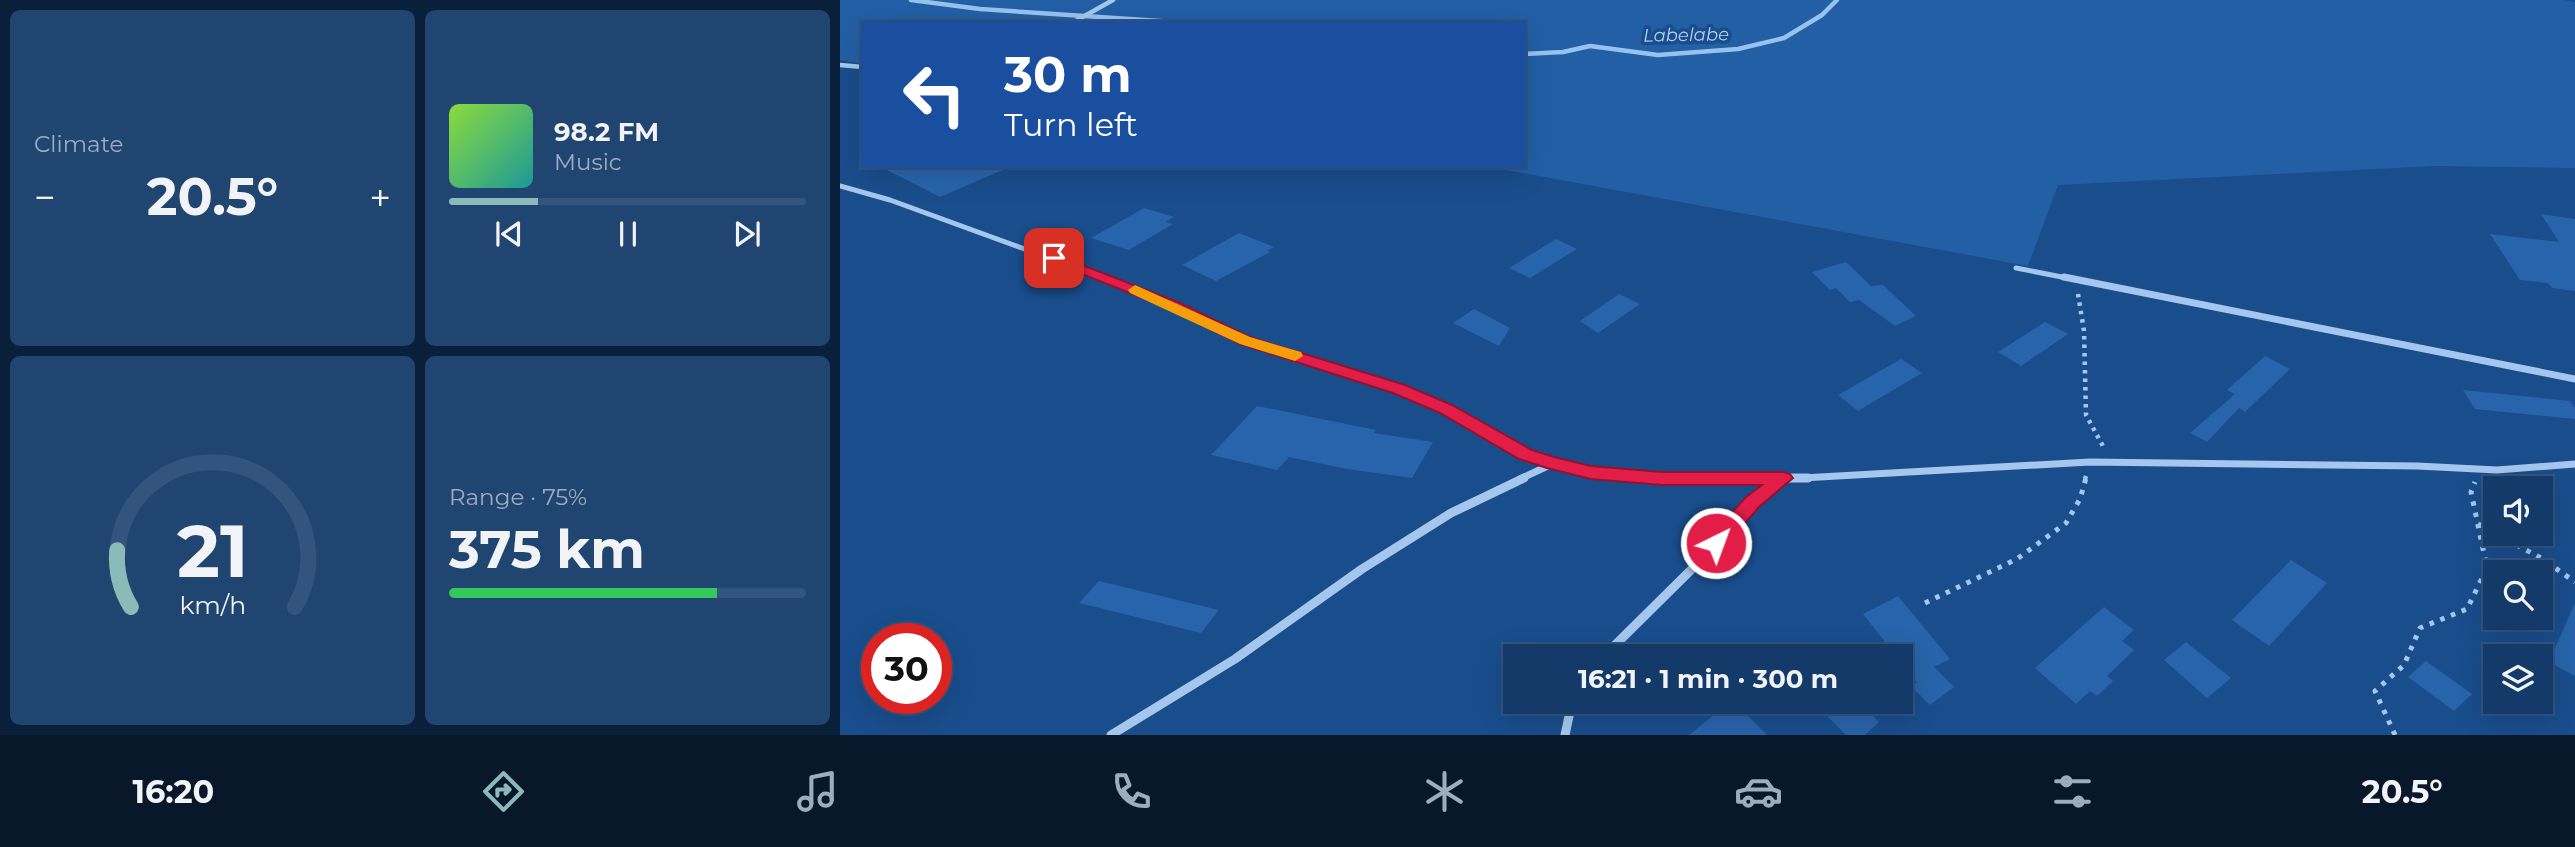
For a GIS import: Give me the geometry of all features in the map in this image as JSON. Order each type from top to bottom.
[{"type":"street","points":[[1076,21],[1113,0]]},
{"type":"street","points":[[840,65],[861,67]]},
{"type":"street","points":[[840,186],[890,200],[1030,248],[1175,306],[1245,340],[1399,389],[1446,409],[1526,455],[1591,473],[1662,479],[1784,478],[2090,462],[2417,466],[2497,470],[2575,464]]},
{"type":"street","points":[[2016,268],[2575,379]]},
{"type":"street","points":[[1111,735],[1236,659],[1362,569],[1451,513],[1553,463]]},
{"type":"street","points":[[1616,644],[1699,562],[1753,502],[1784,478]]},
{"type":"street","points":[[1565,735],[1569,714]]},
{"type":"path","points":[[2081,281],[2077,296],[2084,331],[2086,415],[2113,464]]},
{"type":"path","points":[[1925,603],[2017,559],[2066,523],[2080,499],[2090,462]]},
{"type":"path","points":[[2395,735],[2375,691],[2404,665],[2420,628],[2468,609],[2487,568],[2471,492],[2472,483],[2497,470]]},
{"type":"path","points":[[2477,524],[2483,527]]},
{"type":"path","points":[[2518,546],[2575,582]]},
{"type":"shaded area","points":[[840,0],[2564,0],[2575,2],[2575,168],[2434,166],[2058,185],[2028,266],[1496,168],[1526,168],[1526,21],[861,21],[861,64],[840,60]]},
{"type":"building","points":[[883,168],[1007,168],[940,197]]},
{"type":"building","points":[[1144,208],[1174,217],[1165,222],[1173,224],[1129,250],[1091,238]]},
{"type":"building","points":[[2541,214],[2575,219],[2575,291],[2552,288],[2548,283],[2520,280],[2490,234],[2559,242]]},
{"type":"building","points":[[1239,233],[1274,247],[1267,251],[1270,252],[1216,281],[1182,265]]},
{"type":"building","points":[[1556,239],[1577,249],[1530,278],[1509,268]]},
{"type":"building","points":[[1846,262],[1871,286],[1883,285],[1916,316],[1895,326],[1859,300],[1850,302],[1836,288],[1830,290],[1812,272]]},
{"type":"building","points":[[1619,294],[1640,304],[1598,333],[1580,321]]},
{"type":"building","points":[[1474,309],[1510,328],[1499,346],[1453,323]]},
{"type":"building","points":[[2045,322],[2068,334],[2021,366],[1998,352]]},
{"type":"building","points":[[2265,356],[2290,369],[2245,412],[2239,408],[2207,442],[2190,433],[2235,394],[2227,390]]},
{"type":"building","points":[[1901,359],[1922,373],[1858,411],[1838,395]]},
{"type":"building","points":[[2463,390],[2570,401],[2575,408],[2575,419],[2475,409]]},
{"type":"building","points":[[1257,406],[1376,430],[1374,433],[1433,442],[1412,478],[1289,457],[1277,470],[1211,455]]},
{"type":"building","points":[[2291,560],[2327,583],[2269,646],[2232,620]]},
{"type":"building","points":[[1099,581],[1219,610],[1201,633],[1079,603]]},
{"type":"building","points":[[1898,596],[1950,659],[1934,667],[1954,687],[1930,705],[1913,688],[1917,682],[1913,677],[1913,644],[1887,644],[1863,614]]},
{"type":"building","points":[[2575,603],[2575,676],[2553,664],[2553,653]]},
{"type":"building","points":[[2104,607],[2134,630],[2122,641],[2134,650],[2107,676],[2113,681],[2097,696],[2090,691],[2076,704],[2035,668]]},
{"type":"building","points":[[2186,642],[2231,678],[2207,698],[2164,660]]},
{"type":"building","points":[[2426,661],[2472,694],[2454,711],[2408,677]]},
{"type":"building","points":[[1715,714],[1746,714],[1767,735],[1689,735]]},
{"type":"building","points":[[1825,714],[1871,714],[1879,722],[1865,735],[1846,735]]},
{"type":"waterway","name":"Labelabe","points":[[911,0],[980,9],[1160,21]]},
{"type":"waterway","name":"Labelabe","points":[[1526,54],[1563,52],[1590,46],[1658,55],[1738,49],[1784,38],[1822,15],[1837,0]]},
{"type":"slow traffic","points":[[1135,290],[1245,340],[1295,356]]},
{"type":"route","points":[[1054,258],[1175,306],[1245,340],[1399,389],[1446,409],[1526,455],[1591,473],[1662,479],[1784,478],[1753,502],[1716,543]]}]
